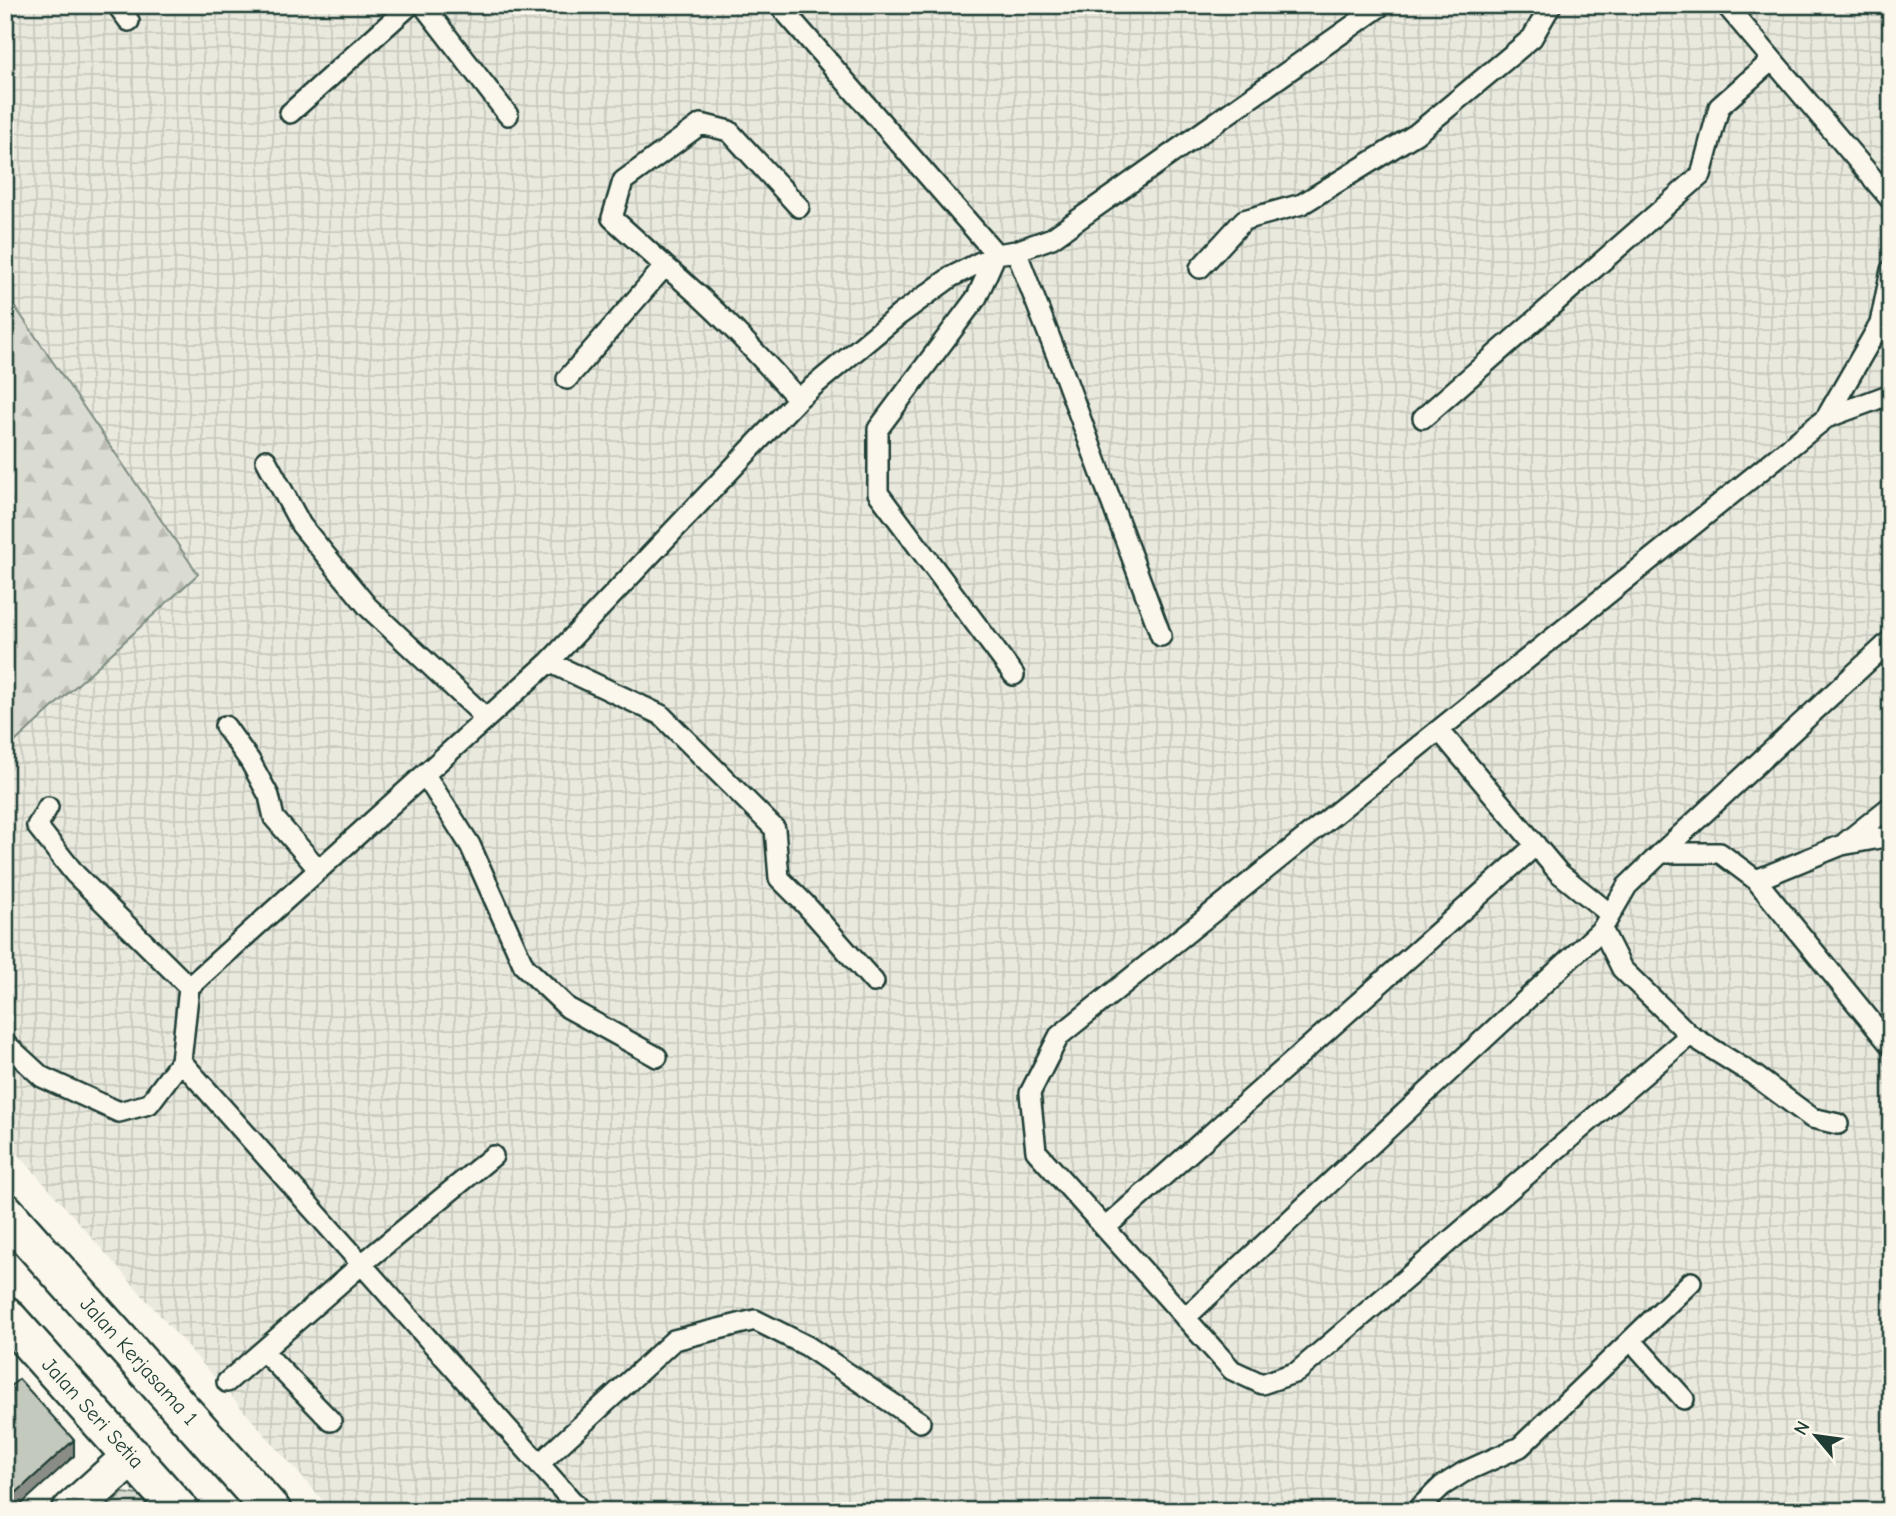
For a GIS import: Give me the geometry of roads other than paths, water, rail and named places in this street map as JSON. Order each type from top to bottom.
[{"type":"street","name":"Jalan Kerjasama 1","points":[[5,1212],[272,1511]]},
{"type":"street","name":"Jalan Seri Setia","points":[[5,1315],[180,1511]]},
{"type":"street","points":[[71,1511],[132,1456]]},
{"type":"lane","points":[[290,113],[410,5]]},
{"type":"lane","points":[[423,5],[508,115]]},
{"type":"lane","points":[[779,5],[996,254]]},
{"type":"lane","points":[[5,1043],[42,1077],[119,1112],[149,1104],[181,1061],[189,987],[549,662],[798,399],[899,315],[950,277],[996,254],[1016,251],[1052,238],[1382,5]]},
{"type":"lane","points":[[1200,268],[1244,220],[1302,204],[1416,134],[1532,38],[1552,5]]},
{"type":"lane","points":[[1726,5],[1891,200]]},
{"type":"lane","points":[[1423,418],[1701,175],[1719,107],[1772,60]]},
{"type":"lane","points":[[798,399],[701,295],[665,267],[612,218],[623,181],[701,124],[729,131],[799,207]]},
{"type":"lane","points":[[1016,251],[1161,636]]},
{"type":"lane","points":[[996,254],[977,297],[878,429],[878,493],[1014,675]]},
{"type":"lane","points":[[567,379],[665,267]]},
{"type":"lane","points":[[1826,418],[1880,324],[1891,270]]},
{"type":"lane","points":[[1690,1035],[1297,1372],[1262,1384],[1232,1370],[1036,1151],[1030,1093],[1059,1036],[1826,418],[1891,394]]},
{"type":"lane","points":[[266,460],[301,525],[368,607],[486,718]]},
{"type":"lane","points":[[1185,1318],[1606,921],[1627,886],[1661,853],[1891,640]]},
{"type":"lane","points":[[549,662],[661,715],[775,829],[779,878],[874,982]]},
{"type":"lane","points":[[225,726],[269,796],[274,818],[319,870]]},
{"type":"lane","points":[[1439,730],[1559,873],[1606,921],[1622,969],[1690,1035],[1754,1075],[1812,1118],[1839,1124]]},
{"type":"lane","points":[[425,775],[470,845],[524,966],[568,1008],[657,1057]]},
{"type":"lane","points":[[1842,845],[1891,806]]},
{"type":"lane","points":[[48,807],[37,827],[75,874],[189,987]]},
{"type":"lane","points":[[1756,880],[1842,845],[1891,836]]},
{"type":"lane","points":[[1105,1228],[1536,845]]},
{"type":"lane","points":[[1661,853],[1720,853],[1756,880],[1891,1046]]},
{"type":"lane","points":[[181,1061],[581,1511]]},
{"type":"lane","points":[[228,1382],[362,1264],[493,1156]]},
{"type":"lane","points":[[1416,1511],[1442,1486],[1464,1472],[1520,1447],[1691,1282]]},
{"type":"lane","points":[[540,1464],[674,1339],[755,1320],[807,1346],[920,1422]]},
{"type":"lane","points":[[1631,1339],[1684,1399]]},
{"type":"lane","points":[[263,1351],[331,1421]]}]
